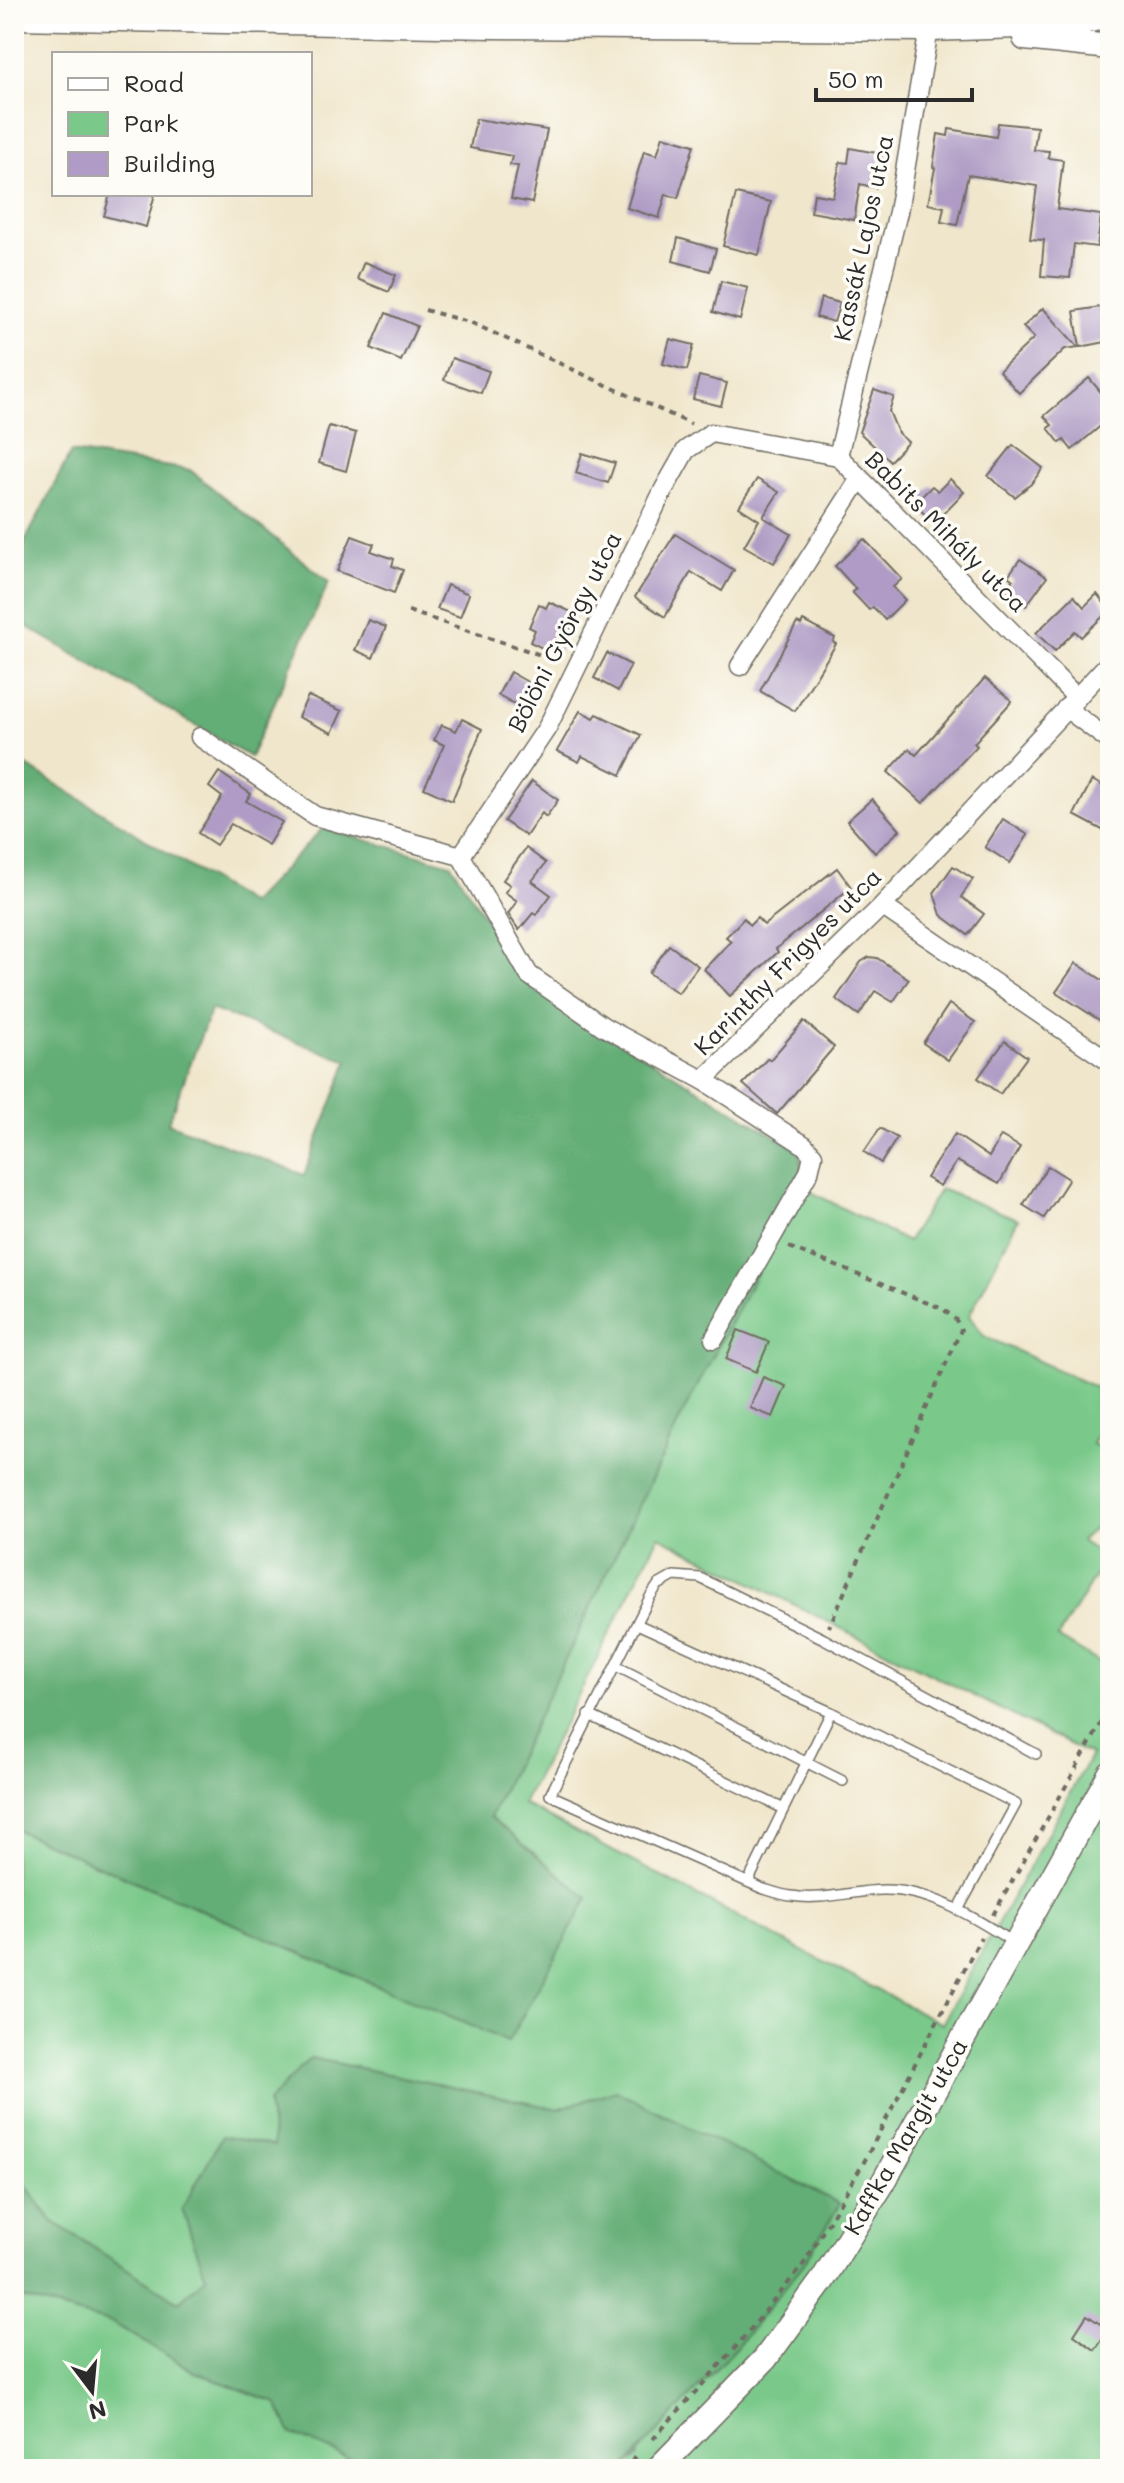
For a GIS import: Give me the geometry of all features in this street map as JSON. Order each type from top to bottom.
[{"type":"street","points":[[14,17],[493,26],[1074,24],[1110,15]]},
{"type":"street","points":[[937,24],[1110,47]]},
{"type":"street","name":"Kassák Lajos utca","points":[[838,456],[898,212],[937,24]]},
{"type":"street","name":"Babits Mihály utca","points":[[711,433],[838,456],[1110,741]]},
{"type":"street","name":"Bölöni György utca","points":[[461,856],[547,728],[686,450],[711,433]]},
{"type":"street","points":[[740,666],[859,480]]},
{"type":"street","name":"Karinthy Frigyes utca","points":[[461,856],[529,975],[604,1027],[703,1080],[882,906],[1110,662]]},
{"type":"street","points":[[200,737],[315,816],[461,856]]},
{"type":"street","points":[[882,906],[1110,1062]]},
{"type":"street","points":[[703,1080],[804,1145],[813,1155],[809,1172],[714,1339]]},
{"type":"street","name":"Kaffka Margit utca","points":[[658,2469],[765,2359],[822,2281],[884,2181],[1110,1774]]},
{"type":"lane","points":[[1015,1943],[958,1910],[911,1893],[884,1890],[826,1897],[791,1896],[748,1882],[550,1795],[658,1585],[674,1576],[685,1575],[700,1578],[824,1639],[1036,1754]]},
{"type":"lane","points":[[637,1624],[831,1712],[1016,1804],[958,1910]]},
{"type":"lane","points":[[616,1666],[843,1781]]},
{"type":"lane","points":[[748,1882],[831,1712]]},
{"type":"lane","points":[[589,1715],[782,1808]]},
{"type":"path","points":[[425,310],[472,323],[711,433]]},
{"type":"path","points":[[408,611],[498,643],[577,666]]},
{"type":"path","points":[[783,1245],[943,1309],[956,1320],[961,1330],[824,1639]]},
{"type":"path","points":[[623,2469],[736,2347],[803,2265],[864,2162],[987,1926],[1110,1708]]},
{"type":"green space","points":[[71,452],[190,470],[329,582],[250,757],[17,621],[14,625],[14,563]]},
{"type":"green space","points":[[14,758],[250,904],[323,828],[451,864],[528,985],[801,1152],[802,1187],[684,1411],[490,1817],[588,1898],[508,2042],[14,1829]],"holes":[[[211,1009],[348,1061],[304,1175],[168,1123]]]},
{"type":"green space","points":[[802,1187],[907,1242],[940,1189],[1018,1219],[969,1316],[984,1336],[1110,1394],[1110,1408],[1092,1444],[1110,1453],[1110,1513],[1081,1541],[1106,1558],[1058,1637],[1110,1669],[1110,2469],[623,2469],[638,2456],[616,2090],[558,2109],[310,2058],[274,2146],[206,2278],[179,2302],[52,2221],[14,2169],[14,1829],[508,2042],[490,1817],[684,1411]],"holes":[[[659,1536],[1091,1755],[942,2024],[523,1804]]]},
{"type":"green space","points":[[310,2058],[558,2109],[616,2090],[840,2204],[803,2265],[736,2347],[623,2469],[373,2469],[290,2433],[277,2403],[195,2372],[113,2323],[14,2296],[14,2169],[52,2221],[179,2302],[206,2277],[182,2209],[222,2136],[274,2146],[268,2102]]},
{"type":"green space","points":[[14,2296],[113,2323],[195,2372],[277,2403],[291,2433],[373,2469],[14,2469]]},
{"type":"building","points":[[476,119],[547,130],[532,203],[511,199],[518,166],[510,165],[512,156],[470,148]]},
{"type":"building","points":[[998,123],[1037,127],[1034,150],[1049,151],[1048,158],[1063,160],[1057,209],[1101,215],[1097,247],[1074,244],[1070,278],[1041,276],[1044,240],[1030,239],[1037,186],[968,175],[957,225],[941,222],[944,207],[928,204],[938,134],[948,136],[949,129],[996,137]]},
{"type":"building","points":[[663,136],[694,145],[678,198],[666,194],[659,218],[627,208],[644,151],[657,155]]},
{"type":"building","points":[[850,148],[882,154],[876,188],[860,184],[854,220],[811,212],[814,194],[833,197],[840,162],[848,163]]},
{"type":"building","points":[[736,194],[771,202],[759,255],[723,246]]},
{"type":"building","points":[[109,196],[154,196],[146,227],[104,216]]},
{"type":"building","points":[[678,238],[716,249],[710,271],[673,261]]},
{"type":"building","points":[[364,262],[396,275],[389,292],[357,279]]},
{"type":"building","points":[[721,281],[748,288],[740,320],[713,312]]},
{"type":"building","points":[[821,298],[840,303],[834,322],[816,317]]},
{"type":"building","points":[[1101,307],[1106,342],[1080,347],[1074,311]]},
{"type":"building","points":[[1043,308],[1078,347],[1065,349],[1019,393],[999,371],[1034,338],[1023,327]]},
{"type":"building","points":[[386,313],[417,326],[401,361],[371,348]]},
{"type":"building","points":[[670,339],[694,345],[687,370],[663,364]]},
{"type":"building","points":[[452,358],[489,371],[481,393],[444,380]]},
{"type":"building","points":[[699,376],[727,383],[721,406],[693,399]]},
{"type":"building","points":[[1089,378],[1110,403],[1110,418],[1072,450],[1064,440],[1060,443],[1048,428],[1052,425],[1044,416]]},
{"type":"building","points":[[874,390],[894,397],[889,411],[898,433],[908,442],[890,461],[859,432]]},
{"type":"building","points":[[329,426],[356,433],[346,471],[319,463]]},
{"type":"building","points":[[1013,445],[1043,468],[1031,484],[1015,497],[988,476]]},
{"type":"building","points":[[582,453],[615,463],[608,483],[576,473]]},
{"type":"building","points":[[757,479],[779,492],[763,517],[791,534],[774,563],[744,546],[759,520],[739,507]]},
{"type":"building","points":[[950,479],[964,492],[934,523],[914,504],[932,486],[938,491]]},
{"type":"building","points":[[675,534],[734,570],[722,591],[691,572],[665,617],[635,597]]},
{"type":"building","points":[[352,536],[374,544],[371,551],[394,559],[392,566],[403,570],[394,593],[337,571]]},
{"type":"building","points":[[864,539],[902,579],[893,587],[905,600],[885,620],[873,607],[869,610],[852,592],[856,589],[835,566]]},
{"type":"building","points":[[1020,559],[1047,577],[1026,606],[1005,592],[1013,580],[1008,576]]},
{"type":"building","points":[[447,585],[469,594],[460,617],[437,609]]},
{"type":"building","points":[[1097,594],[1110,610],[1081,637],[1075,631],[1055,651],[1036,633],[1074,596],[1084,607]]},
{"type":"building","points":[[549,602],[576,614],[557,655],[530,642],[535,630],[529,627],[539,604],[546,608]]},
{"type":"building","points":[[368,620],[386,627],[373,658],[355,650]]},
{"type":"building","points":[[803,621],[835,638],[833,642],[836,644],[795,711],[760,691],[797,623],[801,625]]},
{"type":"building","points":[[607,653],[631,665],[618,691],[594,678]]},
{"type":"building","points":[[510,672],[533,685],[520,707],[498,695]]},
{"type":"building","points":[[985,678],[1012,701],[974,743],[977,746],[923,803],[888,772],[909,749],[916,755]]},
{"type":"building","points":[[308,696],[342,711],[332,733],[298,717]]},
{"type":"building","points":[[580,711],[594,718],[597,714],[641,735],[621,775],[582,756],[579,762],[557,751]]},
{"type":"building","points":[[462,719],[482,729],[452,801],[424,788],[444,745],[434,740],[442,725],[456,731]]},
{"type":"building","points":[[219,772],[251,794],[246,801],[282,822],[268,845],[231,824],[216,845],[198,833],[222,797],[209,787]]},
{"type":"building","points":[[1092,780],[1110,790],[1110,834],[1074,815]]},
{"type":"building","points":[[532,781],[558,800],[546,817],[542,813],[526,836],[504,821]]},
{"type":"building","points":[[872,799],[900,830],[875,853],[847,821]]},
{"type":"building","points":[[1003,819],[1028,835],[1010,863],[985,847]]},
{"type":"building","points":[[526,848],[546,863],[532,881],[551,895],[536,915],[533,913],[519,930],[508,914],[517,901],[505,892],[510,885],[503,880]]},
{"type":"building","points":[[953,866],[973,879],[961,897],[984,914],[968,935],[941,915],[934,893]]},
{"type":"building","points":[[837,868],[851,887],[776,949],[778,952],[730,996],[704,969],[731,941],[726,937],[744,918],[750,925],[757,918],[764,925]]},
{"type":"building","points":[[669,945],[698,966],[678,993],[649,973]]},
{"type":"building","points":[[869,957],[877,958],[909,979],[893,1002],[875,991],[859,1015],[836,999],[861,962]]},
{"type":"building","points":[[1076,963],[1110,985],[1110,1027],[1056,992]]},
{"type":"building","points":[[949,1004],[975,1022],[948,1060],[923,1043]]},
{"type":"building","points":[[804,1021],[834,1047],[777,1114],[743,1084],[768,1058],[770,1060]]},
{"type":"building","points":[[1005,1041],[1027,1057],[1000,1094],[978,1078]]},
{"type":"building","points":[[880,1128],[897,1138],[881,1163],[864,1152]]},
{"type":"building","points":[[955,1134],[989,1157],[1001,1136],[1020,1147],[999,1184],[957,1161],[940,1186],[926,1178]]},
{"type":"building","points":[[1048,1166],[1069,1179],[1044,1218],[1023,1205]]},
{"type":"building","points":[[738,1330],[769,1342],[756,1372],[726,1359]]},
{"type":"building","points":[[763,1377],[786,1386],[773,1417],[750,1408]]},
{"type":"building","points":[[1087,2315],[1109,2330],[1095,2350],[1074,2335]]}]
